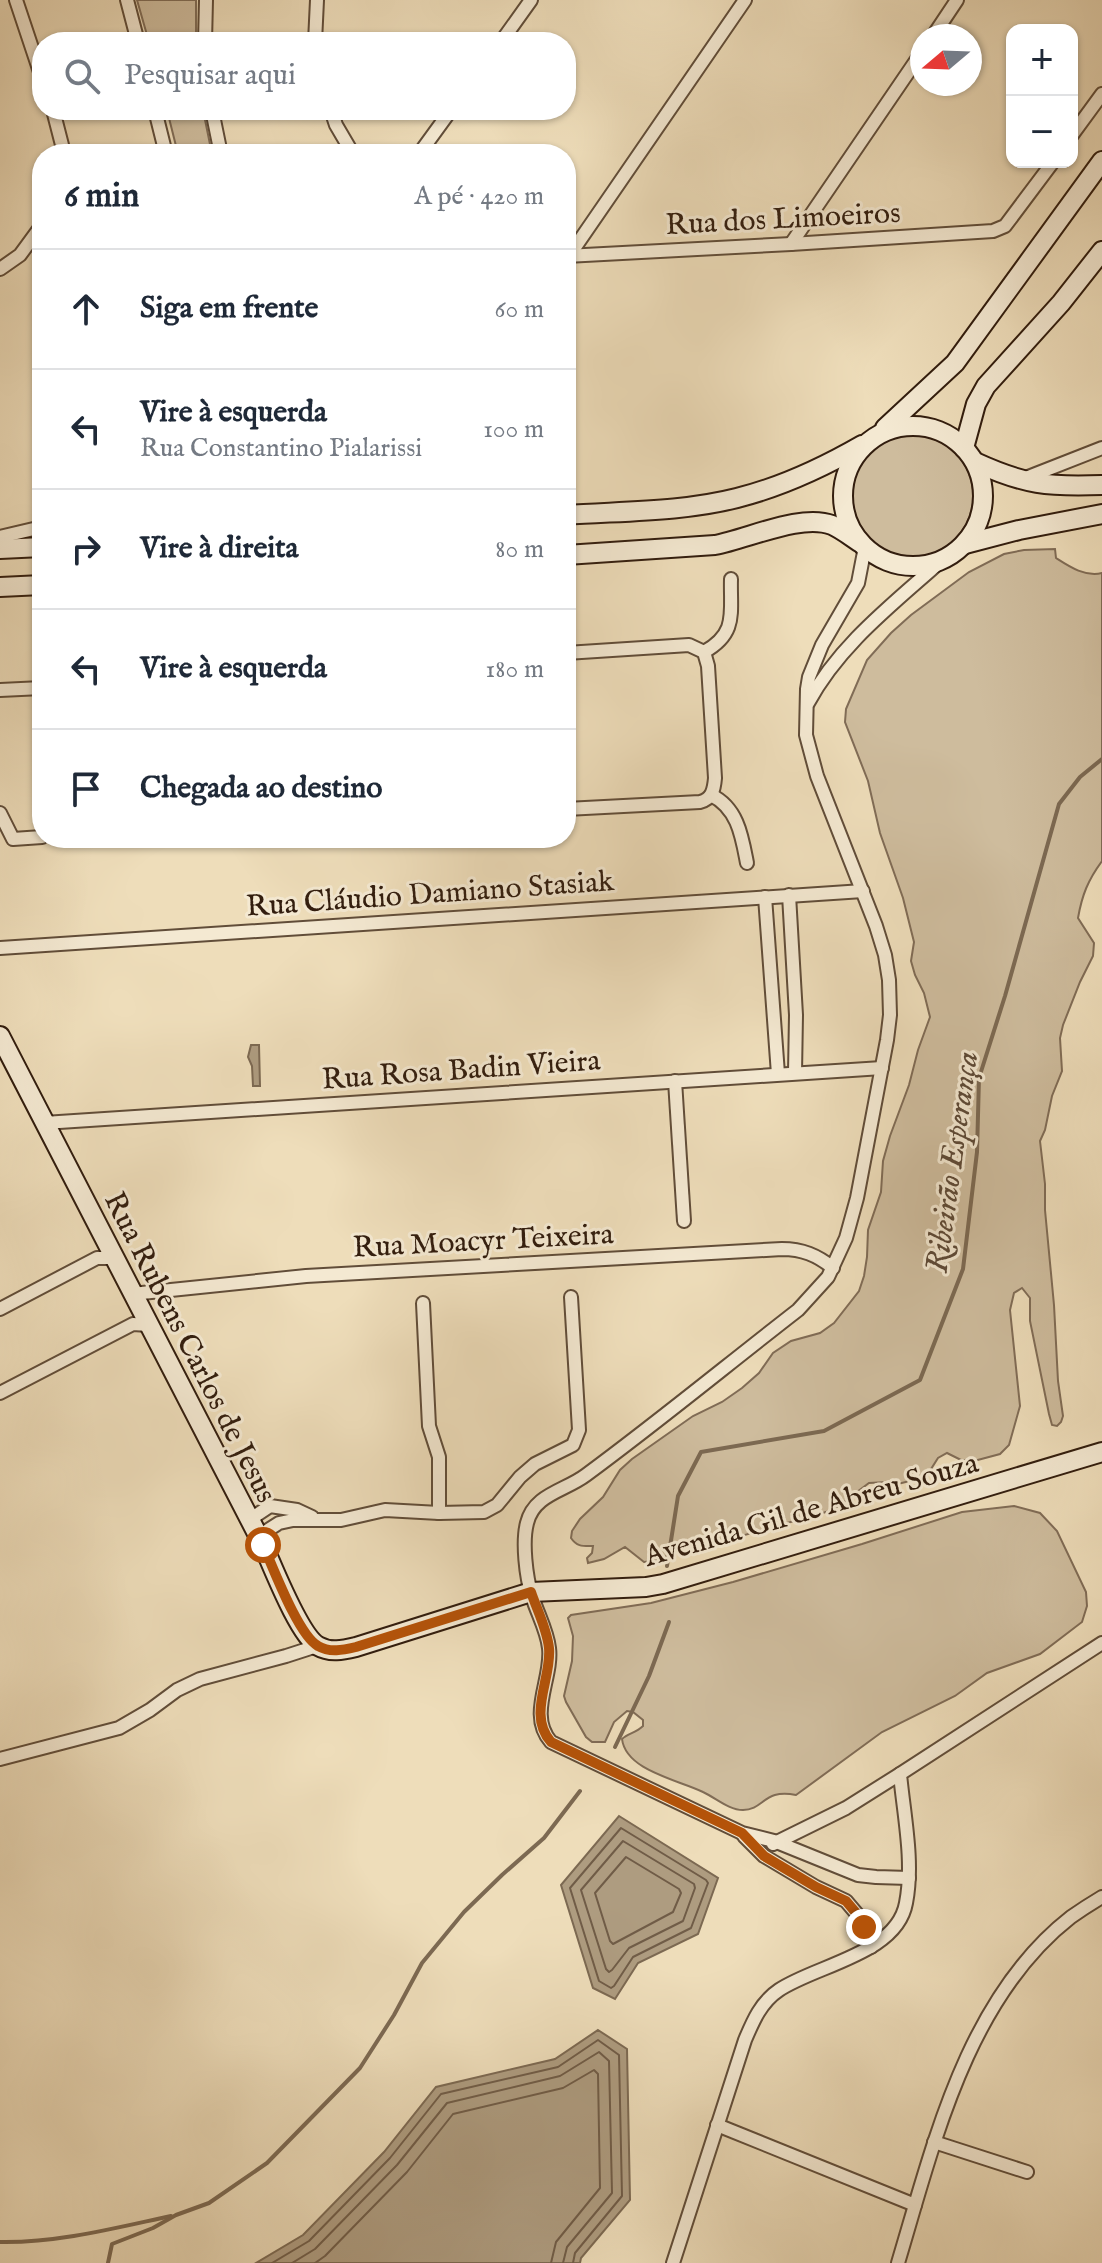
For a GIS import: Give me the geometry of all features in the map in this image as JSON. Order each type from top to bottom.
[{"type":"street","points":[[16,0],[32,48]]},
{"type":"street","points":[[127,0],[135,32]]},
{"type":"street","points":[[205,32],[206,0]]},
{"type":"street","points":[[315,32],[317,0]]},
{"type":"street","points":[[508,32],[531,0]]},
{"type":"street","points":[[576,244],[745,0]]},
{"type":"street","points":[[941,24],[957,0]]},
{"type":"street","points":[[791,244],[910,70]]},
{"type":"street","points":[[1078,127],[1102,94]]},
{"type":"street","points":[[55,120],[62,144]]},
{"type":"street","points":[[158,120],[164,144]]},
{"type":"street","points":[[214,120],[219,144]]},
{"type":"street","points":[[334,120],[347,144]]},
{"type":"street","points":[[426,144],[444,120]]},
{"type":"street","points":[[909,1878],[858,1875],[774,1841],[742,1833],[561,1748],[546,1736],[542,1726],[541,1704],[549,1647],[531,1592],[524,1543],[527,1521],[536,1506],[552,1493],[587,1475],[798,1310],[821,1287],[833,1268],[852,1219],[890,1015],[889,980],[876,926],[824,797],[806,735],[807,689],[815,661],[858,583],[863,545],[848,522],[844,485],[852,462],[872,438],[955,363],[1102,161]]},
{"type":"street","name":"Rua dos Limoeiros","points":[[576,256],[987,232],[1001,228],[1014,215],[1049,168]]},
{"type":"street","points":[[0,269],[20,255],[32,239]]},
{"type":"street","points":[[965,544],[979,522],[984,499],[980,474],[970,455],[976,404],[986,386],[1061,303],[1102,251]]},
{"type":"street","points":[[576,514],[693,506],[737,498],[801,476],[901,426],[926,426],[949,435],[970,455],[1020,481],[1056,486],[1102,485]]},
{"type":"street","points":[[1020,481],[1102,448]]},
{"type":"street","points":[[807,706],[824,676],[841,655],[941,561],[965,544],[1102,514]]},
{"type":"street","points":[[576,554],[715,545],[799,522],[820,522],[832,526],[882,559],[906,566],[941,561]]},
{"type":"street","points":[[0,537],[32,529]]},
{"type":"street","points":[[0,549],[32,547]]},
{"type":"street","points":[[704,652],[718,643],[728,630],[731,579]]},
{"type":"street","points":[[0,587],[32,585]]},
{"type":"street","points":[[576,652],[689,645],[704,652],[707,658],[715,778],[711,795],[706,800],[576,809]]},
{"type":"street","points":[[0,690],[32,688]]},
{"type":"street","points":[[711,795],[733,815],[741,833],[747,863]]},
{"type":"street","points":[[0,813],[13,839],[32,838]]},
{"type":"street","name":"Rua Cláudio Damiano Stasiak","points":[[0,948],[863,891]]},
{"type":"street","points":[[789,895],[796,1015],[795,1073]]},
{"type":"street","points":[[765,897],[778,1074]]},
{"type":"street","name":"Rua Rubens Carlos de Jesus","points":[[0,1036],[263,1545],[299,1623],[317,1646]]},
{"type":"street","name":"Rua Rosa Badin Vieira","points":[[44,1123],[882,1068]]},
{"type":"street","points":[[675,1081],[684,1221]]},
{"type":"street","name":"Rua Moacyr Teixeira","points":[[132,1294],[306,1276],[782,1249],[812,1254],[833,1268]]},
{"type":"street","points":[[0,1309],[97,1258],[114,1258]]},
{"type":"street","points":[[263,1545],[268,1530],[279,1523],[293,1520],[341,1520],[385,1510],[480,1513],[497,1505],[535,1464],[569,1448],[576,1442],[579,1430],[571,1297]]},
{"type":"street","points":[[423,1303],[429,1426],[439,1457],[439,1513]]},
{"type":"street","points":[[0,1393],[133,1324],[148,1325]]},
{"type":"street","name":"Avenida Gil de Abreu Souza","points":[[317,1646],[331,1650],[356,1647],[531,1592],[663,1584],[1102,1452]]},
{"type":"street","points":[[249,1520],[270,1506],[297,1510],[322,1521]]},
{"type":"street","points":[[764,1856],[774,1841],[846,1808],[1102,1643]]},
{"type":"street","points":[[0,1759],[119,1728],[177,1690],[200,1679],[317,1646]]},
{"type":"street","points":[[673,2263],[745,2040],[759,2010],[778,1990],[871,1947],[889,1934],[900,1920],[906,1906],[909,1878],[900,1774]]},
{"type":"street","points":[[742,1833],[764,1856],[846,1901],[857,1914],[871,1947]]},
{"type":"street","points":[[898,2263],[934,2142],[966,2056],[1001,1995],[1034,1953],[1070,1918],[1102,1897]]},
{"type":"street","points":[[717,2125],[915,2205]]},
{"type":"street","points":[[934,2142],[1027,2172]]},
{"type":"shaded area","points":[[137,0],[196,0],[196,32],[146,32]]},
{"type":"shaded area","points":[[170,120],[205,120],[210,144],[176,144]]},
{"type":"shaded area","points":[[912,435],[935,440],[955,453],[968,473],[973,496],[968,519],[955,539],[935,552],[912,557],[889,552],[869,539],[856,519],[851,496],[856,473],[869,453],[889,440]]},
{"type":"shaded area","points":[[1055,549],[1056,558],[1072,568],[1090,574],[1102,573],[1102,861],[1086,888],[1078,918],[1094,943],[1093,956],[1063,1025],[1060,1038],[1062,1071],[1040,1141],[1063,1416],[1061,1422],[1057,1426],[1052,1425],[1030,1321],[1030,1298],[1022,1288],[1014,1293],[1010,1310],[1020,1406],[1009,1445],[1000,1454],[974,1461],[961,1460],[947,1453],[938,1458],[921,1478],[898,1484],[869,1483],[833,1510],[706,1546],[682,1543],[661,1559],[644,1562],[625,1547],[604,1559],[588,1563],[593,1546],[576,1543],[571,1538],[572,1531],[603,1497],[620,1470],[693,1416],[742,1388],[759,1373],[773,1353],[791,1341],[820,1333],[834,1323],[859,1291],[867,1257],[868,1230],[881,1192],[883,1161],[930,1017],[911,961],[914,942],[903,898],[880,833],[868,781],[845,722],[846,709],[867,660],[911,615],[969,572],[1004,554]]},
{"type":"shaded area","points":[[1014,1506],[1040,1513],[1057,1531],[1086,1592],[1087,1606],[1082,1622],[1040,1654],[987,1673],[955,1696],[882,1732],[796,1795],[777,1794],[750,1809],[733,1808],[655,1773],[633,1759],[622,1739],[643,1726],[643,1720],[633,1712],[627,1711],[614,1722],[605,1742],[592,1742],[566,1702],[564,1696],[572,1661],[573,1636],[568,1618],[571,1615],[651,1603],[733,1582],[962,1512]]},
{"type":"water","points":[[251,1045],[259,1045],[260,1086],[253,1086],[252,1066],[248,1057]]},
{"type":"water","points":[[619,1816],[718,1878],[698,1934],[638,1963],[615,1999],[593,1988],[561,1885]]},
{"type":"water","points":[[598,2030],[627,2049],[630,2200],[580,2263],[256,2263],[303,2235],[384,2152],[436,2087],[555,2059]]},
{"type":"waterway","name":"Ribeirão Esperança","points":[[667,1566],[678,1496],[701,1452],[824,1431],[920,1380],[963,1269],[977,1152],[979,1078],[1059,804],[1080,777],[1102,759]]},
{"type":"waterway","name":"Ribeirão Esperança","points":[[615,1747],[649,1676],[669,1622]]},
{"type":"waterway","name":"Ribeirão Esperança","points":[[108,2263],[112,2244],[209,2203],[267,2163],[360,2068],[422,1963],[464,1912],[544,1838],[580,1791]]},
{"type":"waterway","points":[[0,2242],[65,2237],[171,2216]]},
{"type":"route","points":[[263,1545],[305,1634],[317,1646],[331,1650],[356,1647],[531,1592],[549,1647],[541,1715],[544,1732],[551,1742],[742,1833],[764,1856],[846,1901],[864,1927]]}]
